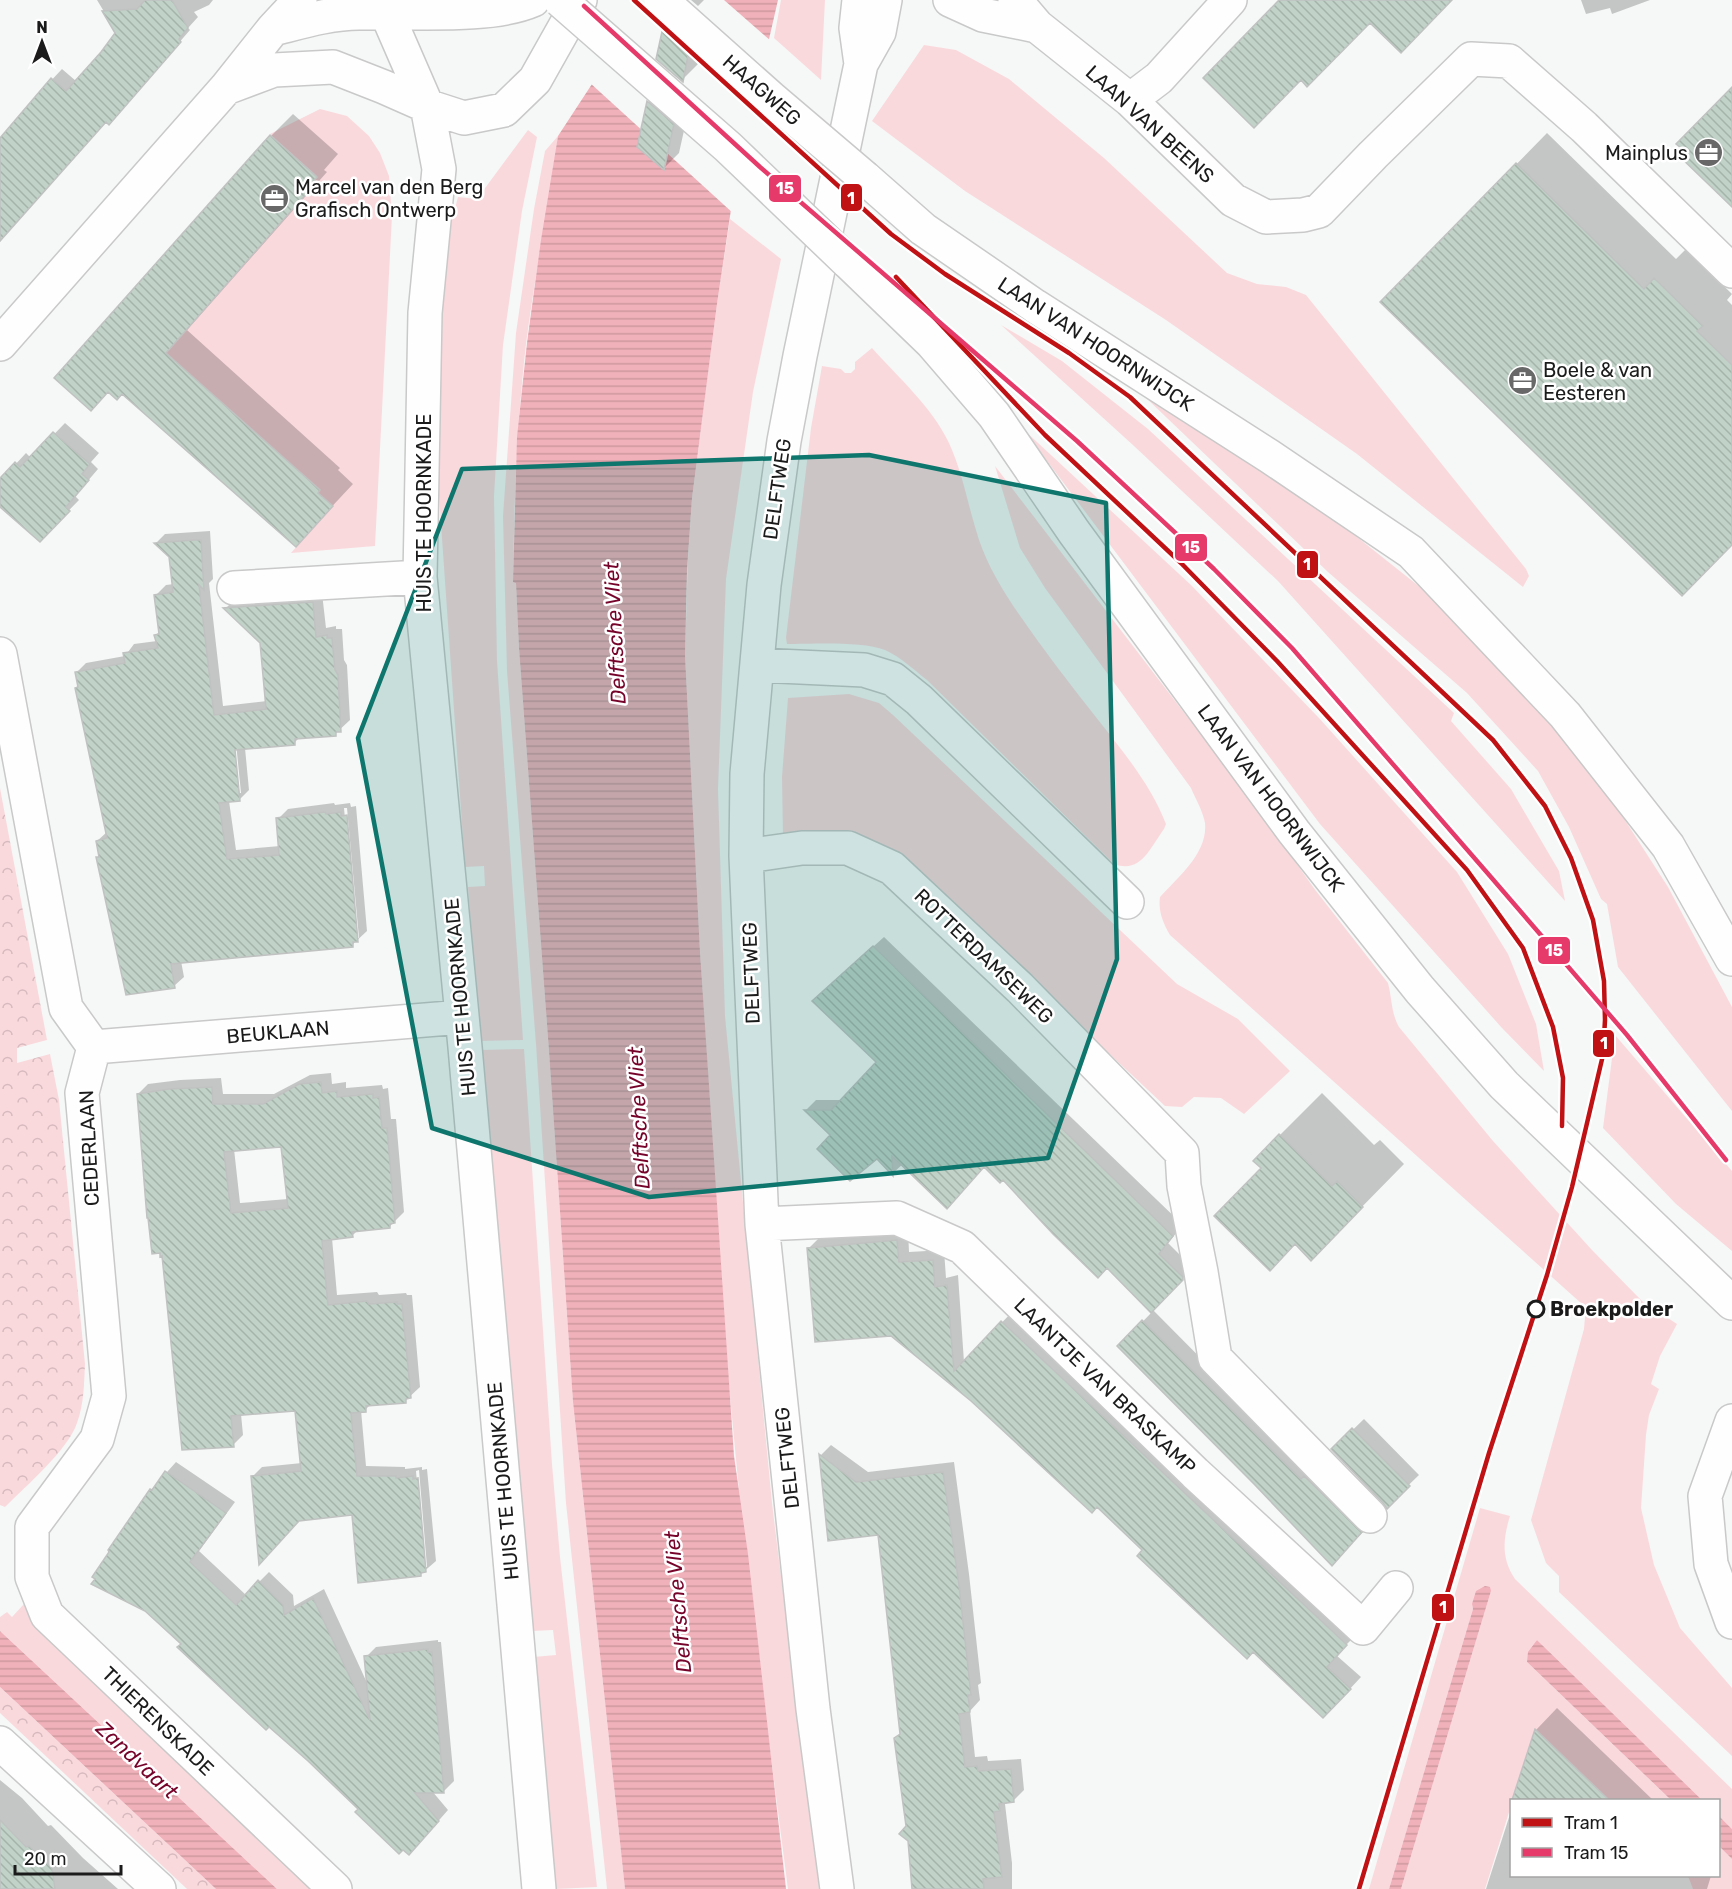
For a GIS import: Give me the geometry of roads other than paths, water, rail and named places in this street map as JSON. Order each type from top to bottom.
[{"type":"street","points":[[0,344],[226,88],[273,29],[300,0]]},
{"type":"street","points":[[273,29],[320,17],[381,7],[497,10],[532,0]]},
{"type":"street","name":"LAAN VAN HOORNWIJCK","points":[[560,0],[728,147],[932,343],[994,415],[1074,532],[1287,822],[1420,990],[1504,1085],[1732,1303]]},
{"type":"street","points":[[226,88],[274,70],[333,67],[427,106],[464,118],[504,110],[535,80],[580,0]]},
{"type":"street","name":"HAAGWEG","points":[[661,0],[865,178]]},
{"type":"street","name":"DELFTWEG","points":[[859,0],[856,28],[861,64]]},
{"type":"street","name":"DELFTWEG","points":[[837,1889],[813,1709],[762,1224],[746,856],[747,774],[764,585],[784,441],[861,64],[879,32],[885,0]]},
{"type":"street","name":"LAAN VAN BEENS","points":[[950,0],[983,15],[1037,26]]},
{"type":"street","name":"LAAN VAN BEENS","points":[[1015,0],[1037,26],[1130,100],[1233,200],[1266,217],[1319,212],[1373,155],[1472,59],[1509,61],[1584,127],[1732,271]]},
{"type":"street","points":[[1130,100],[1159,78],[1230,0]]},
{"type":"street","points":[[381,7],[427,106]]},
{"type":"street","name":"HUIS TE HOORNKADE","points":[[427,106],[440,169],[425,313],[420,577],[462,1017],[539,1889]]},
{"type":"street","name":"LAAN VAN HOORNWIJCK","points":[[865,178],[923,228],[1035,306],[1269,456],[1411,552],[1565,715],[1668,846],[1732,959]]},
{"type":"street","points":[[234,588],[420,577]]},
{"type":"street","points":[[0,654],[66,1008],[94,1047]]},
{"type":"street","points":[[758,665],[864,670],[893,679],[919,700],[1127,902]]},
{"type":"street","name":"ROTTERDAMSEWEG","points":[[746,856],[802,848],[848,848],[892,868],[1020,988],[1182,1153],[1184,1186],[1202,1272],[1215,1358],[1370,1516]]},
{"type":"street","name":"BEUKLAAN","points":[[94,1047],[462,1017]]},
{"type":"street","name":"CEDERLAAN","points":[[32,1527],[97,1439],[109,1396],[82,1092],[94,1047]]},
{"type":"street","name":"LAANTJE VAN BRASKAMP","points":[[762,1224],[897,1218],[962,1247],[1187,1465],[1363,1628],[1396,1588]]},
{"type":"street","points":[[1732,1421],[1705,1496],[1711,1564],[1732,1622]]},
{"type":"street","name":"THIERENSKADE","points":[[32,1527],[32,1578],[47,1615],[334,1889]]},
{"type":"street","points":[[0,1743],[159,1889]]},
{"type":"water","name":"Delftsche Vliet","points":[[606,0],[778,0],[733,196],[717,304],[692,498],[685,655],[700,952],[734,1456],[748,1554],[786,1889],[625,1889],[573,1402],[516,583],[513,582],[517,437],[541,240],[558,136],[592,84]]},
{"type":"water","points":[[1485,1586],[1490,1587],[1491,1591],[1401,1889],[1389,1889],[1473,1609],[1472,1604],[1476,1591]]},
{"type":"water","name":"Zandvaart","points":[[0,1631],[277,1889],[216,1889],[0,1687]]},
{"type":"water","points":[[1537,1640],[1701,1799],[1670,1799],[1527,1662],[1528,1652]]},
{"type":"water","points":[[1720,1817],[1732,1829],[1732,1859],[1720,1847]]},
{"type":"tram line","name":"1","points":[[634,0],[891,234],[945,274],[1069,353],[1130,397],[1493,740],[1545,806],[1571,858],[1593,920],[1604,981],[1603,1055],[1572,1187],[1547,1275],[1489,1453],[1359,1889]]},
{"type":"tram line","name":"15","points":[[584,6],[760,167],[1077,441],[1214,569],[1292,648],[1490,876],[1627,1035],[1726,1160]]},
{"type":"tram line","name":"1","points":[[896,277],[1045,435],[1181,563],[1277,661],[1467,870],[1523,948],[1553,1027],[1563,1078],[1562,1126]]},
{"type":"place","name":"Mainplus","points":[[1709,153]]},
{"type":"place","name":"Marcel van den Berg Grafisch Ontwerp","points":[[274,199]]},
{"type":"place","name":"Boele & van Eesteren","points":[[1522,381]]},
{"type":"place","name":"Broekpolder","points":[[1536,1309]]}]
